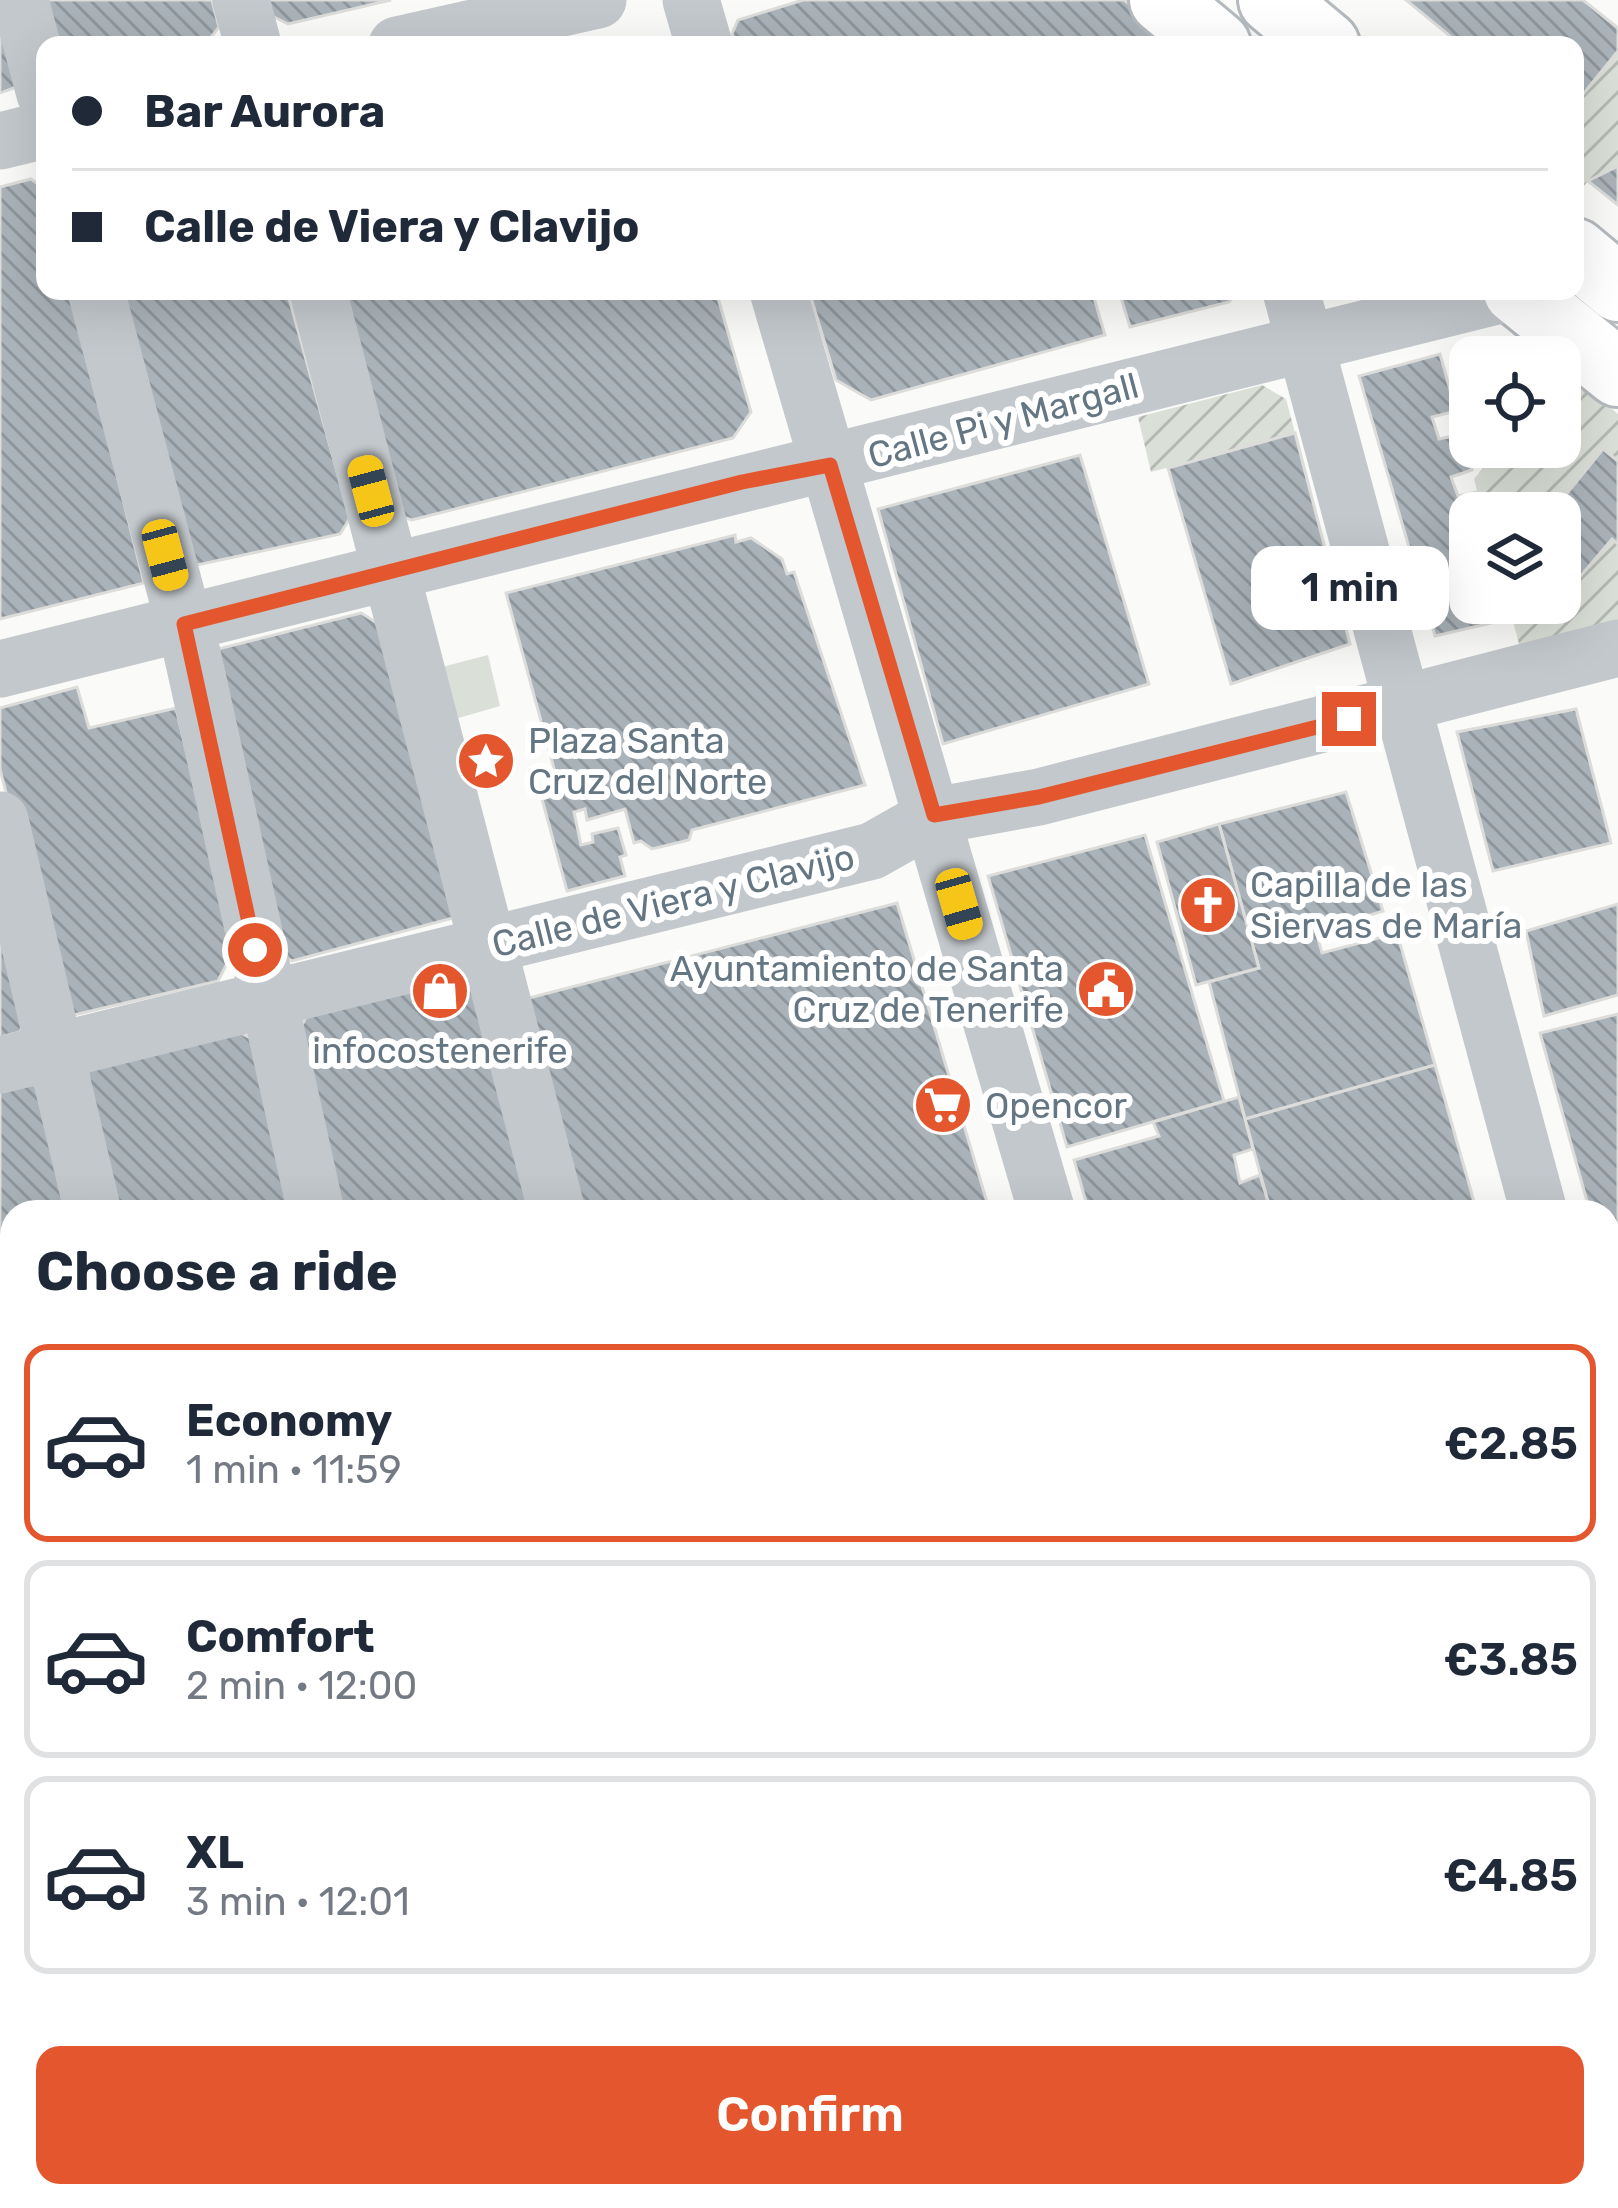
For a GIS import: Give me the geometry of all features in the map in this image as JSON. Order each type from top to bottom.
[{"type":"main road","points":[[1163,0],[1206,36]]},
{"type":"main road","points":[[1272,0],[1315,36]]},
{"type":"main road","points":[[1584,260],[1618,288]]},
{"type":"main road","points":[[1527,300],[1618,373]]},
{"type":"street","points":[[20,0],[36,60]]},
{"type":"street","points":[[242,0],[252,36]]},
{"type":"street","points":[[437,36],[598,0]]},
{"type":"street","points":[[691,0],[701,36]]},
{"type":"street","points":[[0,141],[36,132]]},
{"type":"street","points":[[99,300],[184,624],[313,1200]]},
{"type":"street","points":[[320,300],[554,1200]]},
{"type":"street","points":[[781,300],[1044,1200]]},
{"type":"street","name":"Calle Pi y Margall","points":[[0,669],[742,482],[830,465],[1299,315],[1435,300]]},
{"type":"street","points":[[1299,315],[1535,1200]]},
{"type":"street","name":"Calle de Viera y Clavijo","points":[[26,1058],[872,851],[934,815],[1039,797],[1618,648]]},
{"type":"street","points":[[0,820],[26,1058],[88,1200]]},
{"type":"shaded area","points":[[1618,51],[1618,166],[1584,186],[1584,92]]},
{"type":"shaded area","points":[[1581,383],[1618,414],[1618,625],[1521,651],[1514,624],[1581,624],[1581,492],[1477,492],[1474,479],[1483,468],[1581,468]]},
{"type":"shaded area","points":[[1262,385],[1286,399],[1295,433],[1151,472],[1138,417]]},
{"type":"shaded area","points":[[488,655],[500,706],[455,719],[442,667]]},
{"type":"building","points":[[44,0],[212,0],[219,27],[212,36],[53,36]]},
{"type":"building","points":[[266,0],[391,0],[288,24],[270,15]]},
{"type":"building","points":[[803,0],[1124,0],[1169,36],[733,36],[738,20]]},
{"type":"building","points":[[1406,0],[1583,0],[1618,28],[1618,51],[1584,93],[1584,36],[1450,36]]},
{"type":"building","points":[[0,17],[22,85],[0,93]]},
{"type":"building","points":[[1618,166],[1618,205],[1588,181]]},
{"type":"building","points":[[31,179],[36,183],[36,300],[73,300],[144,583],[0,619],[0,187]]},
{"type":"building","points":[[120,300],[289,300],[350,518],[340,534],[188,567]]},
{"type":"building","points":[[335,300],[719,300],[751,412],[733,438],[412,520],[399,516]]},
{"type":"building","points":[[812,300],[1095,300],[1105,335],[871,400],[836,380]]},
{"type":"building","points":[[1122,300],[1231,300],[1229,302],[1130,327]]},
{"type":"building","points":[[1440,354],[1449,386],[1449,413],[1432,417],[1439,439],[1449,437],[1449,468],[1472,470],[1451,477],[1457,492],[1449,492],[1449,624],[1487,624],[1435,636],[1359,376]]},
{"type":"building","points":[[1295,433],[1350,644],[1231,684],[1168,468]]},
{"type":"building","points":[[1603,449],[1618,461],[1618,544],[1612,539],[1581,575],[1581,492],[1568,492]]},
{"type":"building","points":[[1080,455],[1149,684],[943,744],[878,509]]},
{"type":"building","points":[[735,535],[736,542],[751,538],[782,559],[787,574],[794,572],[865,785],[692,830],[689,840],[652,849],[641,841],[634,843],[625,809],[587,820],[585,809],[574,812],[581,845],[593,842],[592,834],[618,828],[626,855],[620,857],[625,876],[567,891],[542,799],[561,794],[506,593]]},
{"type":"building","points":[[361,613],[379,624],[453,918],[292,961],[276,951],[214,650]]},
{"type":"building","points":[[77,687],[89,728],[176,708],[234,950],[218,981],[74,1015],[61,1006],[0,769],[0,708]]},
{"type":"building","points":[[1576,709],[1611,843],[1493,871],[1457,732]]},
{"type":"building","points":[[1346,792],[1383,911],[1316,932],[1322,953],[1397,933],[1435,1065],[1245,1119],[1209,982],[1259,968],[1219,824]]},
{"type":"building","name":"Capilla de las Siervas de María","points":[[1219,824],[1259,968],[1196,985],[1157,842]]},
{"type":"building","name":"Ayuntamiento de Santa Cruz de Tenerife","points":[[1145,835],[1224,1101],[1067,1147],[988,876]]},
{"type":"building","points":[[897,903],[986,1200],[574,1200],[521,1000]]},
{"type":"building","points":[[1618,904],[1618,995],[1544,1016],[1526,931]]},
{"type":"building","points":[[0,907],[26,1016],[20,1032],[0,1037]]},
{"type":"building","points":[[461,975],[475,982],[533,1200],[340,1200],[298,1033],[306,1017]]},
{"type":"building","points":[[1618,1014],[1618,1200],[1587,1200],[1540,1033]]},
{"type":"building","points":[[237,1031],[254,1040],[296,1200],[108,1200],[87,1068]]},
{"type":"building","points":[[1435,1065],[1474,1200],[1268,1200],[1245,1119]]},
{"type":"building","points":[[28,1082],[45,1091],[72,1200],[0,1200],[0,1090]]},
{"type":"building","points":[[1239,1097],[1253,1149],[1234,1155],[1240,1183],[1260,1175],[1267,1200],[1086,1200],[1074,1160],[1159,1136],[1153,1122]]},
{"type":"place","name":"Plaza Santa Cruz del Norte","points":[[486,761]]},
{"type":"place","name":"Capilla de las Siervas de María","points":[[1208,905]]},
{"type":"place","name":"Ayuntamiento de Santa Cruz de Tenerife","points":[[1106,989]]},
{"type":"place","name":"infocostenerife","points":[[440,991]]},
{"type":"place","name":"Opencor","points":[[943,1105]]},
{"type":"route","points":[[255,950],[184,624],[742,482],[830,465],[934,815],[1039,797],[1349,719]]}]
